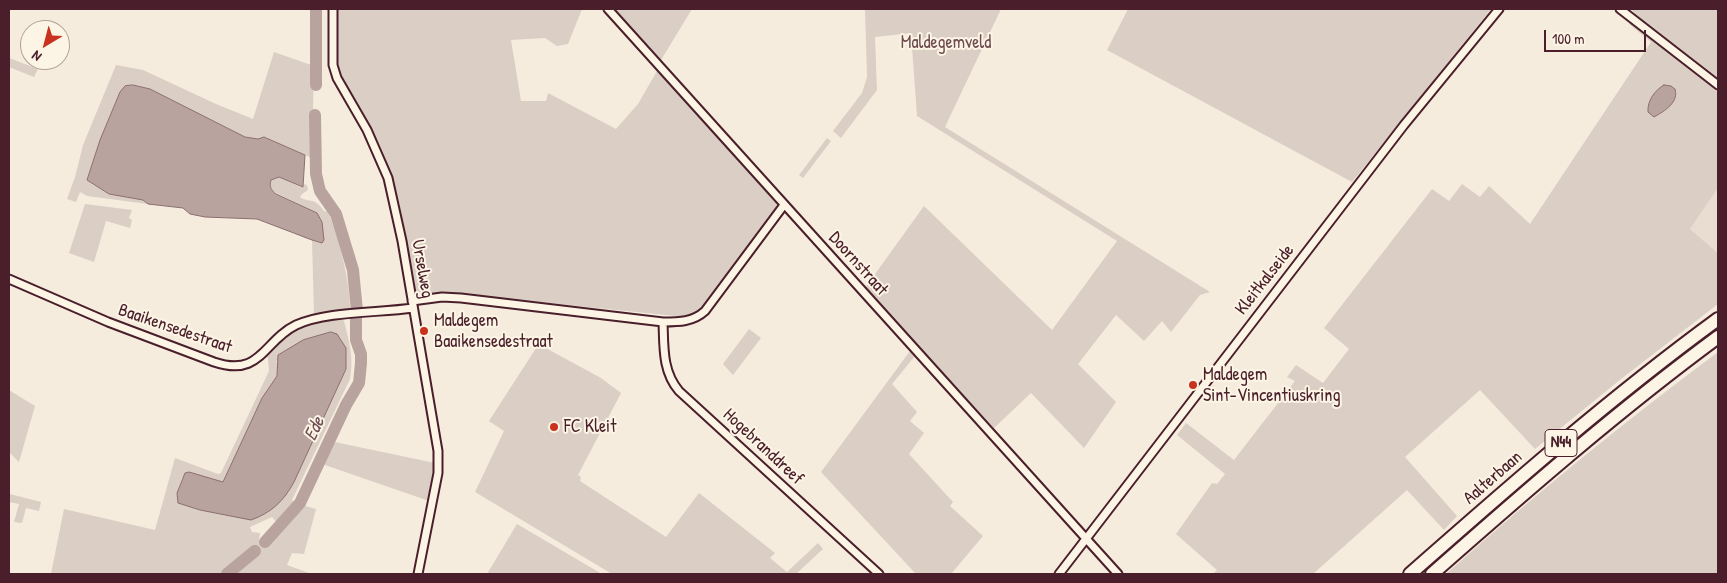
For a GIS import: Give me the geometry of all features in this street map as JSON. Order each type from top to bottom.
[{"type":"highway","name":"Aalterbaan","points":[[1410,574],[1559,444],[1636,381],[1718,319]]},
{"type":"highway","name":"Aalterbaan","points":[[1432,574],[1560,462],[1718,337]]},
{"type":"street","name":"Urselweg","points":[[333,9],[334,66],[337,78],[368,130],[388,178],[402,240],[438,451],[438,473],[418,574]]},
{"type":"street","name":"Doornstraat","points":[[608,9],[1118,574]]},
{"type":"street","name":"Kleitkalseide","points":[[1059,574],[1399,132],[1500,9]]},
{"type":"street","points":[[1620,9],[1718,85]]},
{"type":"street","points":[[413,305],[442,297],[461,298],[663,322],[688,320],[700,315],[705,310],[784,205]]},
{"type":"street","name":"Baaikensedestraat","points":[[9,279],[108,322],[214,362],[230,366],[241,365],[257,359],[279,336],[304,322],[325,317],[413,305]]},
{"type":"street","name":"Hogebranddreef","points":[[663,322],[666,368],[671,380],[679,390],[879,574]]},
{"type":"shaded area","points":[[1718,188],[1718,253],[1690,229]]},
{"type":"green space","points":[[338,9],[582,9],[568,44],[557,46],[545,38],[511,40],[521,101],[546,101],[548,93],[616,129],[638,104],[657,71],[775,199],[777,203],[776,208],[705,305],[696,313],[685,317],[441,292],[417,297],[399,202],[390,171],[379,143],[341,78],[337,57]]},
{"type":"green space","points":[[615,9],[692,9],[661,60]]},
{"type":"green space","name":"Maldegemveld","points":[[865,9],[1001,9],[945,127],[1210,292],[1200,295],[1171,332],[1162,321],[1144,341],[1116,315],[1078,364],[1116,402],[1084,448],[1031,393],[994,428],[865,288],[924,206],[1052,330],[1117,241],[917,116],[911,33],[875,37],[877,90],[841,138],[833,131],[862,93],[867,77]]},
{"type":"green space","points":[[1128,9],[1491,9],[1352,182],[1107,50]]},
{"type":"green space","points":[[1630,9],[1718,9],[1718,188],[1690,229],[1718,253],[1718,304],[1535,449],[1480,390],[1405,457],[1457,516],[1444,530],[1407,490],[1313,574],[1213,574],[1217,570],[1176,534],[1212,483],[1217,484],[1225,474],[1177,435],[1186,423],[1234,460],[1295,381],[1287,377],[1296,365],[1323,383],[1349,349],[1324,328],[1432,189],[1449,201],[1462,184],[1480,197],[1489,186],[1530,224],[1651,42],[1629,24],[1635,13]]},
{"type":"green space","points":[[274,52],[314,66],[314,159],[265,137],[258,139],[245,137],[150,89],[128,86],[122,91],[115,103],[87,180],[109,194],[143,200],[148,204],[87,196],[80,192],[76,202],[67,199],[83,145],[116,65],[143,70],[253,119]]},
{"type":"green space","points":[[9,58],[20,62],[20,70],[38,70],[34,77],[9,67]]},
{"type":"green space","points":[[827,138],[831,141],[803,178],[799,175]]},
{"type":"green space","points":[[279,177],[301,187],[304,184],[307,185],[308,190],[300,197],[317,203],[324,211],[328,212],[343,260],[350,298],[350,309],[314,315],[312,240],[321,243],[317,213],[272,191],[271,180]]},
{"type":"green space","points":[[85,204],[132,210],[129,218],[132,220],[130,228],[106,221],[94,262],[69,253]]},
{"type":"green space","points":[[342,319],[344,321],[351,357],[350,379],[292,500],[295,503],[325,440],[435,463],[429,501],[322,464],[305,506],[316,509],[304,554],[292,553],[287,565],[312,574],[51,574],[64,509],[155,530],[175,458],[218,474],[221,473],[269,371],[266,354],[292,332],[309,324]],"holes":[[[346,348],[346,369],[288,493],[218,513],[178,503],[177,493],[182,478],[223,483],[262,398],[277,376],[279,368],[276,361]],[[272,517],[278,524],[265,541],[259,540],[260,533],[252,532],[250,527]]]},
{"type":"green space","points":[[749,329],[761,338],[733,375],[723,364]]},
{"type":"green space","points":[[538,345],[601,378],[621,393],[578,475],[581,477],[580,481],[666,537],[699,493],[775,553],[770,558],[787,572],[818,543],[823,549],[796,574],[612,574],[475,492],[504,431],[489,421]]},
{"type":"green space","points":[[910,351],[915,356],[892,384],[917,412],[910,421],[924,433],[909,454],[953,502],[950,506],[983,536],[951,574],[916,574],[821,472]]},
{"type":"green space","points":[[1718,352],[1718,574],[1446,574],[1579,460]]},
{"type":"green space","points":[[9,390],[35,406],[19,462],[9,452]]},
{"type":"green space","points":[[10,494],[41,502],[39,511],[26,508],[22,523],[14,522],[19,504],[9,502]]},
{"type":"green space","points":[[517,524],[602,574],[487,574]]},
{"type":"water","points":[[133,85],[150,89],[245,137],[258,139],[264,137],[305,155],[303,187],[279,177],[271,180],[270,186],[276,194],[317,213],[322,222],[324,240],[322,243],[257,219],[205,217],[190,214],[183,208],[148,204],[143,200],[109,194],[87,180],[100,140],[120,92],[125,86]]},
{"type":"water","points":[[1664,85],[1675,89],[1675,98],[1667,109],[1654,117],[1648,112],[1650,100]]},
{"type":"water","points":[[331,332],[337,334],[346,348],[346,369],[294,482],[281,501],[265,514],[251,520],[200,510],[178,503],[177,493],[185,473],[189,472],[223,482],[262,398],[277,376],[278,355],[303,340]]},
{"type":"waterway","name":"Ede","points":[[316,9],[316,85]]},
{"type":"waterway","name":"Ede","points":[[315,115],[316,174],[320,191],[336,214],[353,270],[357,311]]},
{"type":"waterway","name":"Ede","points":[[265,542],[300,503],[346,405],[359,383],[361,354],[356,340],[356,318]]},
{"type":"waterway","name":"Ede","points":[[227,574],[255,551]]},
{"type":"place","name":"Maldegem Baaikensedestraat","points":[[424,331]]},
{"type":"place","name":"Maldegem Sint-Vincentiuskring","points":[[1193,385]]},
{"type":"place","name":"FC Kleit","points":[[554,427]]}]
